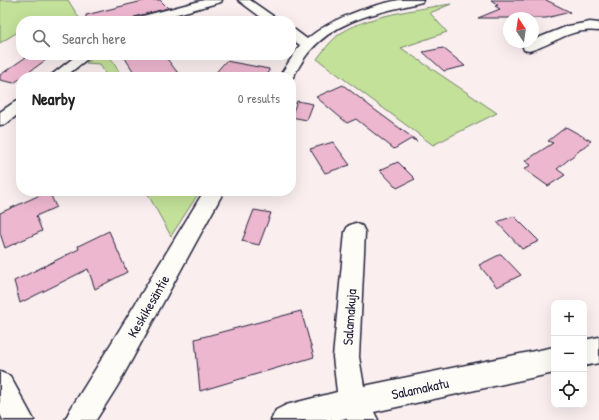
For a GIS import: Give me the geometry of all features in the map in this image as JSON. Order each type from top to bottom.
[{"type":"street","points":[[158,16],[217,0]]},
{"type":"street","points":[[243,0],[267,16]]},
{"type":"street","points":[[289,72],[308,45],[327,31],[349,18],[373,9],[418,0]]},
{"type":"street","points":[[539,43],[576,28],[587,26],[599,27]]},
{"type":"street","points":[[296,37],[308,45]]},
{"type":"street","points":[[62,72],[78,60]]},
{"type":"street","points":[[0,120],[16,108]]},
{"type":"street","name":"Keskikesäntie","points":[[80,420],[108,375],[211,196]]},
{"type":"street","name":"Salamakuja","points":[[355,232],[346,357],[348,381],[358,411]]},
{"type":"street","points":[[587,352],[599,350]]},
{"type":"street","name":"Salamakatu","points":[[286,420],[358,411],[551,361]]},
{"type":"street","points":[[0,386],[19,420]]},
{"type":"green space","points":[[0,0],[68,0],[78,16],[16,16],[16,33],[0,43]]},
{"type":"green space","points":[[451,4],[430,13],[447,32],[401,48],[497,113],[433,145],[317,59],[337,36],[361,23],[391,14]]},
{"type":"green space","points":[[90,60],[112,60],[119,72],[104,72],[100,64],[86,63]]},
{"type":"green space","points":[[149,196],[197,196],[171,236]]},
{"type":"building","points":[[147,0],[160,0],[168,8],[139,16],[86,15]]},
{"type":"building","points":[[491,0],[546,0],[570,12],[546,18],[539,18],[539,12],[503,12],[503,18],[478,18],[500,9],[495,6],[498,5]]},
{"type":"building","points":[[443,48],[465,66],[444,71],[423,52]]},
{"type":"building","points":[[22,60],[46,60],[29,72],[16,72],[16,82],[14,83],[0,80],[0,75]]},
{"type":"building","points":[[126,60],[168,60],[177,72],[134,72]]},
{"type":"building","points":[[226,61],[269,69],[269,72],[216,72]]},
{"type":"building","points":[[343,85],[417,141],[411,139],[394,149],[356,119],[347,123],[316,97]]},
{"type":"building","points":[[297,101],[313,104],[307,120],[296,118]]},
{"type":"building","points":[[566,127],[591,141],[557,169],[565,175],[548,186],[524,169],[531,165],[525,161],[553,143],[548,141]]},
{"type":"building","points":[[333,142],[350,165],[325,173],[310,149]]},
{"type":"building","points":[[398,162],[415,179],[397,188],[380,170]]},
{"type":"building","points":[[38,196],[51,196],[56,207],[36,216],[42,231],[5,248],[0,233],[0,213]]},
{"type":"building","points":[[254,210],[271,213],[259,245],[242,241]]},
{"type":"building","points":[[514,216],[539,241],[522,249],[497,222]]},
{"type":"building","points":[[109,231],[127,272],[95,289],[88,269],[20,303],[14,281],[79,249],[78,246]]},
{"type":"building","points":[[501,254],[521,275],[497,287],[479,265]]},
{"type":"building","points":[[301,311],[314,357],[200,391],[195,339]]}]
